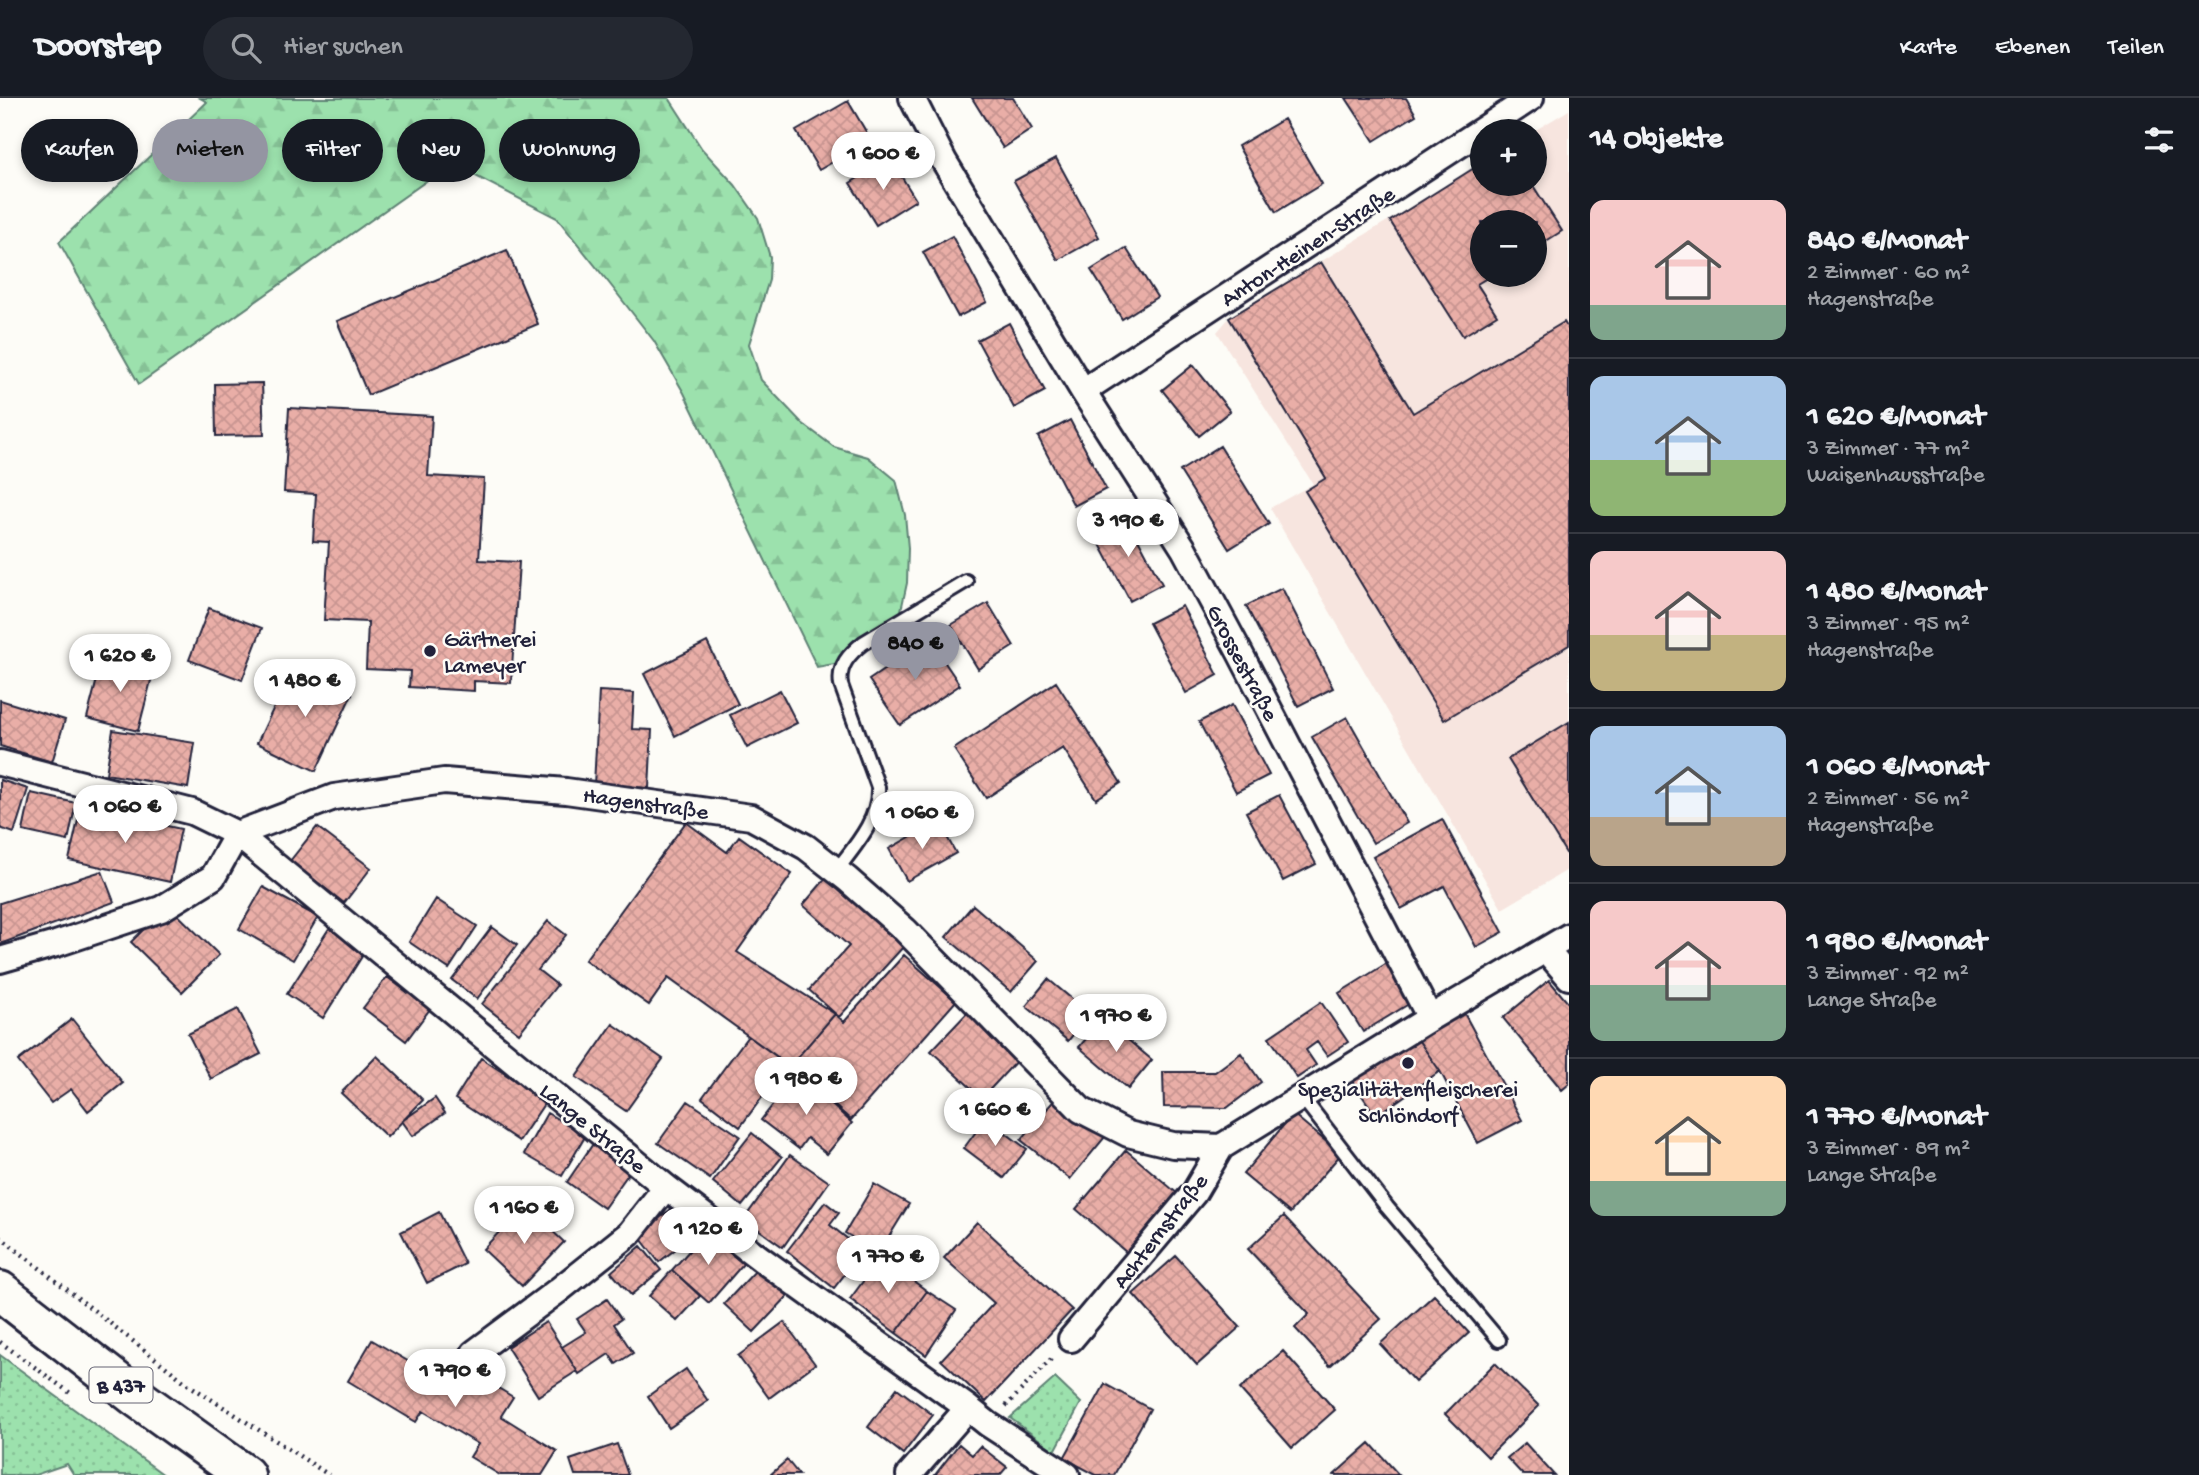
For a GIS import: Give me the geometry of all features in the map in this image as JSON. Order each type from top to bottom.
[{"type":"main road","name":"B 437","points":[[0,1291],[135,1396],[245,1475]]},
{"type":"street","name":"Grossestraße","points":[[912,98],[944,161],[1083,391],[1184,549],[1430,1018]]},
{"type":"street","name":"Anton-Heinen-Straße","points":[[1083,391],[1531,98]]},
{"type":"street","name":"Lange Straße","points":[[0,763],[192,812],[237,834],[666,1186],[761,1259],[988,1424],[1067,1475]]},
{"type":"street","name":"Hagenstraße","points":[[237,834],[334,797],[444,781],[566,791],[751,817],[806,847],[905,930],[1081,1110],[1128,1134],[1173,1145],[1221,1147]]},
{"type":"street","points":[[0,960],[161,909],[213,877],[237,834]]},
{"type":"street","name":"Achternstraße","points":[[1071,1339],[1194,1193],[1221,1147],[1569,936]]},
{"type":"street","points":[[1546,950],[1569,977]]},
{"type":"street","points":[[474,1353],[629,1234],[666,1186]]},
{"type":"street","points":[[909,1475],[968,1408]]},
{"type":"lane","points":[[836,871],[863,835],[878,797],[878,787],[841,685],[839,676],[842,668],[851,653],[863,643],[967,581]]},
{"type":"lane","points":[[1302,1097],[1387,1207],[1499,1340]]},
{"type":"path","points":[[0,1237],[189,1385],[329,1475]]},
{"type":"path","points":[[988,1424],[1071,1339]]},
{"type":"shaded area","points":[[1569,110],[1569,869],[1502,909],[1270,508],[1313,484],[1217,332],[1229,318],[1470,170],[1470,196],[1547,196],[1547,123]]},
{"type":"green space","points":[[200,98],[669,98],[702,149],[735,185],[758,218],[770,257],[769,280],[749,344],[761,380],[802,423],[834,447],[868,457],[896,480],[905,515],[908,548],[907,583],[900,615],[846,662],[817,667],[684,393],[654,341],[557,218],[485,181],[485,119],[397,119],[397,182],[425,182],[139,384],[59,242],[122,182],[138,182],[138,167],[152,154],[152,182],[268,182],[268,119],[189,119],[207,102]]},
{"type":"green space","points":[[0,1355],[164,1475],[74,1475],[67,1464],[35,1475],[0,1475]]},
{"type":"green space","points":[[1055,1378],[1081,1403],[1055,1451],[1010,1418]]},
{"type":"building","points":[[972,98],[1013,98],[1032,129],[1003,148]]},
{"type":"building","points":[[1346,98],[1406,98],[1416,115],[1374,141]]},
{"type":"building","points":[[848,101],[871,140],[819,170],[796,131]]},
{"type":"building","points":[[1284,119],[1322,184],[1276,212],[1238,146]]},
{"type":"building","points":[[890,158],[916,200],[876,225],[850,183]]},
{"type":"building","points":[[1056,158],[1099,237],[1058,260],[1014,181]]},
{"type":"building","points":[[1470,171],[1470,196],[1540,196],[1562,231],[1547,240],[1547,210],[1470,210],[1470,287],[1479,287],[1497,315],[1463,336],[1390,221]]},
{"type":"building","points":[[952,236],[987,302],[958,317],[923,252]]},
{"type":"building","points":[[1126,248],[1157,297],[1122,319],[1091,270]]},
{"type":"building","points":[[507,250],[538,324],[368,395],[337,321]]},
{"type":"building","points":[[1321,262],[1413,413],[1564,322],[1569,330],[1569,645],[1444,720],[1305,491],[1326,478],[1229,318]]},
{"type":"building","points":[[1009,323],[1045,391],[1014,408],[977,340]]},
{"type":"building","points":[[1193,365],[1230,411],[1199,436],[1162,390]]},
{"type":"building","points":[[262,383],[264,435],[216,436],[215,384]]},
{"type":"building","points":[[289,408],[432,416],[428,476],[484,479],[479,560],[519,562],[511,683],[474,681],[474,691],[409,687],[410,671],[366,669],[368,622],[324,620],[329,542],[313,541],[316,494],[284,492]]},
{"type":"building","points":[[1070,420],[1106,489],[1074,506],[1038,437]]},
{"type":"building","points":[[1220,446],[1269,524],[1229,549],[1180,471]]},
{"type":"building","points":[[1126,516],[1162,584],[1130,601],[1094,533]]},
{"type":"building","points":[[1282,588],[1333,688],[1298,706],[1246,606]]},
{"type":"building","points":[[988,603],[1014,646],[978,669],[951,625]]},
{"type":"building","points":[[1182,606],[1218,675],[1186,693],[1149,623]]},
{"type":"building","points":[[209,608],[262,628],[242,680],[189,660]]},
{"type":"building","points":[[929,639],[960,685],[900,725],[869,680]]},
{"type":"building","points":[[707,642],[738,704],[675,736],[644,674]]},
{"type":"building","points":[[103,656],[154,669],[138,731],[87,718]]},
{"type":"building","points":[[293,667],[352,694],[316,771],[257,743]]},
{"type":"building","points":[[1056,682],[1121,783],[1096,799],[1063,748],[986,798],[954,749]]},
{"type":"building","points":[[780,690],[797,723],[747,748],[730,715]]},
{"type":"building","points":[[599,691],[634,693],[632,729],[652,730],[649,788],[594,785]]},
{"type":"building","points":[[0,700],[65,720],[52,762],[0,746]]},
{"type":"building","points":[[1232,705],[1269,775],[1236,792],[1199,722]]},
{"type":"building","points":[[1347,717],[1407,823],[1373,843],[1312,737]]},
{"type":"building","points":[[1569,722],[1569,858],[1508,759]]},
{"type":"building","points":[[113,730],[195,743],[188,788],[106,774]]},
{"type":"building","points":[[0,780],[28,789],[14,833],[0,828]]},
{"type":"building","points":[[31,793],[76,803],[68,841],[23,831]]},
{"type":"building","points":[[1279,795],[1316,864],[1283,881],[1246,812]]},
{"type":"building","points":[[81,807],[181,829],[170,882],[69,860]]},
{"type":"building","points":[[1442,819],[1503,932],[1476,947],[1444,886],[1401,909],[1373,857]]},
{"type":"building","points":[[938,821],[956,853],[907,881],[889,849]]},
{"type":"building","points":[[686,822],[727,852],[739,836],[792,874],[737,952],[835,1014],[790,1066],[668,978],[649,1005],[585,960]]},
{"type":"building","points":[[317,827],[371,868],[344,903],[290,861]]},
{"type":"building","points":[[102,871],[114,902],[0,944],[0,903]]},
{"type":"building","points":[[827,877],[904,946],[839,1017],[809,990],[849,946],[803,905]]},
{"type":"building","points":[[263,887],[318,917],[293,960],[239,929]]},
{"type":"building","points":[[436,899],[477,926],[449,969],[409,942]]},
{"type":"building","points":[[168,905],[219,955],[182,992],[131,942]]},
{"type":"building","points":[[973,905],[1038,961],[1011,992],[946,937]]},
{"type":"building","points":[[548,921],[566,935],[538,970],[557,985],[519,1033],[482,1004]]},
{"type":"building","points":[[330,927],[366,950],[323,1018],[287,994]]},
{"type":"building","points":[[492,927],[517,945],[477,999],[452,980]]},
{"type":"building","points":[[904,955],[956,1001],[851,1120],[790,1066],[835,1014],[844,1022]]},
{"type":"building","points":[[1387,963],[1412,1002],[1363,1032],[1339,993]]},
{"type":"building","points":[[387,977],[430,1009],[406,1041],[363,1008]]},
{"type":"building","points":[[1048,979],[1090,1014],[1068,1041],[1026,1006]]},
{"type":"building","points":[[1549,980],[1569,1004],[1569,1084],[1562,1090],[1503,1018]]},
{"type":"building","points":[[1321,1002],[1348,1042],[1327,1056],[1317,1042],[1306,1050],[1316,1065],[1297,1078],[1269,1037]]},
{"type":"building","points":[[238,1009],[261,1054],[211,1079],[188,1034]]},
{"type":"building","points":[[970,1010],[1020,1057],[982,1098],[931,1051]]},
{"type":"building","points":[[1464,1013],[1522,1120],[1478,1143],[1440,1071],[1414,1034]]},
{"type":"building","points":[[72,1019],[123,1083],[88,1111],[71,1089],[51,1103],[18,1061]]},
{"type":"building","points":[[1103,1019],[1152,1060],[1128,1089],[1079,1047]]},
{"type":"building","points":[[613,1024],[663,1059],[626,1111],[576,1077]]},
{"type":"building","points":[[1414,1034],[1440,1071],[1376,1116],[1350,1078]]},
{"type":"building","points":[[748,1036],[787,1064],[740,1127],[702,1098]]},
{"type":"building","points":[[1241,1053],[1261,1082],[1227,1108],[1164,1107],[1163,1072],[1215,1072]]},
{"type":"building","points":[[377,1056],[423,1100],[387,1137],[341,1093]]},
{"type":"building","points":[[481,1058],[546,1101],[519,1141],[455,1099]]},
{"type":"building","points":[[797,1074],[852,1123],[827,1154],[807,1138],[799,1149],[761,1120]]},
{"type":"building","points":[[435,1098],[445,1113],[413,1136],[402,1121]]},
{"type":"building","points":[[1056,1098],[1105,1137],[1070,1179],[1021,1140]]},
{"type":"building","points":[[688,1101],[740,1136],[710,1179],[658,1143]]},
{"type":"building","points":[[547,1113],[586,1135],[562,1176],[524,1154]]},
{"type":"building","points":[[1293,1114],[1341,1154],[1290,1213],[1243,1174]]},
{"type":"building","points":[[986,1118],[1027,1149],[1004,1178],[964,1148]]},
{"type":"building","points":[[752,1133],[782,1157],[742,1206],[713,1182]]},
{"type":"building","points":[[595,1141],[633,1167],[604,1208],[567,1182]]},
{"type":"building","points":[[1126,1150],[1178,1194],[1127,1253],[1076,1209]]},
{"type":"building","points":[[790,1155],[829,1182],[783,1247],[744,1219]]},
{"type":"building","points":[[874,1184],[909,1204],[879,1253],[845,1233]]},
{"type":"building","points":[[825,1202],[839,1213],[830,1225],[863,1251],[834,1288],[787,1251]]},
{"type":"building","points":[[679,1203],[700,1230],[659,1262],[638,1235]]},
{"type":"building","points":[[525,1205],[564,1242],[522,1286],[483,1249]]},
{"type":"building","points":[[439,1212],[465,1264],[427,1283],[401,1232]]},
{"type":"building","points":[[1284,1216],[1381,1319],[1330,1366],[1295,1328],[1309,1314],[1248,1249]]},
{"type":"building","points":[[977,1222],[1072,1310],[986,1402],[941,1360],[994,1303],[944,1258]]},
{"type":"building","points":[[706,1232],[743,1264],[709,1303],[672,1270]]},
{"type":"building","points":[[641,1246],[661,1270],[631,1295],[611,1272]]},
{"type":"building","points":[[1176,1256],[1240,1327],[1197,1365],[1133,1294]]},
{"type":"building","points":[[881,1257],[927,1291],[896,1333],[850,1299]]},
{"type":"building","points":[[758,1268],[788,1296],[754,1332],[724,1304]]},
{"type":"building","points":[[672,1270],[700,1296],[677,1321],[649,1296]]},
{"type":"building","points":[[927,1291],[956,1310],[926,1355],[896,1333]]},
{"type":"building","points":[[1434,1295],[1469,1333],[1415,1382],[1380,1344]]},
{"type":"building","points":[[607,1299],[621,1319],[614,1324],[633,1353],[616,1364],[609,1354],[579,1374],[562,1347],[586,1332],[577,1319]]},
{"type":"building","points":[[546,1322],[577,1371],[538,1396],[507,1347]]},
{"type":"building","points":[[784,1322],[815,1364],[769,1398],[738,1356]]},
{"type":"building","points":[[372,1340],[440,1380],[452,1360],[513,1397],[501,1416],[557,1451],[542,1475],[500,1475],[470,1457],[478,1444],[423,1411],[416,1422],[348,1381]]},
{"type":"building","points":[[1283,1351],[1335,1410],[1292,1448],[1240,1389]]},
{"type":"building","points":[[1495,1363],[1539,1406],[1488,1457],[1445,1414]]},
{"type":"building","points":[[686,1369],[708,1401],[669,1428],[648,1396]]},
{"type":"building","points":[[1105,1384],[1150,1409],[1114,1475],[1096,1475],[1064,1458]]},
{"type":"building","points":[[897,1388],[933,1415],[903,1454],[868,1427]]},
{"type":"building","points":[[1370,1443],[1399,1475],[1334,1475]]},
{"type":"building","points":[[1525,1443],[1554,1475],[1523,1475],[1507,1458]]},
{"type":"building","points":[[617,1444],[628,1475],[575,1475],[570,1460]]},
{"type":"building","points":[[959,1444],[972,1455],[980,1446],[1007,1467],[1000,1475],[935,1475]]},
{"type":"building","points":[[787,1460],[799,1475],[770,1475]]},
{"type":"place","name":"Gärtnerei Lameyer","points":[[430,651]]},
{"type":"place","name":"Spezialitätenfleischerei Schlöndorf","points":[[1408,1063]]}]
